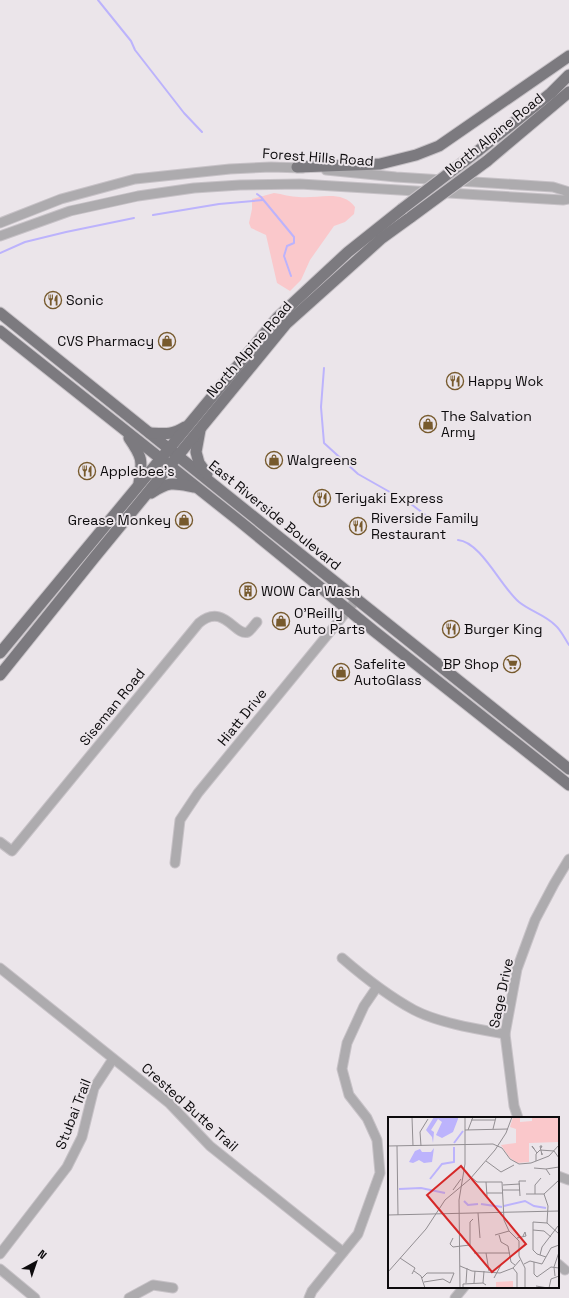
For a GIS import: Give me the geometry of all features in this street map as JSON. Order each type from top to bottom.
[{"type":"main road","points":[[297,167],[380,164],[416,155],[439,146],[569,56]]},
{"type":"main road","name":"North Alpine Road","points":[[0,675],[95,548],[139,485],[278,317],[348,252],[551,93],[569,75]]},
{"type":"main road","name":"North Alpine Road","points":[[0,653],[95,548],[144,497],[286,324],[382,238],[487,160],[569,92]]},
{"type":"main road","name":"East Riverside Boulevard","points":[[0,313],[569,770]]},
{"type":"main road","name":"East Riverside Boulevard","points":[[0,331],[569,785]]},
{"type":"main road","points":[[150,433],[168,434],[190,424]]},
{"type":"main road","points":[[122,428],[138,451],[142,465],[139,485]]},
{"type":"main road","points":[[200,430],[196,452],[199,463],[217,487]]},
{"type":"main road","points":[[144,497],[162,486],[172,483],[196,487]]},
{"type":"street","name":"Forest Hills Road","points":[[0,223],[61,199],[135,179],[230,168],[271,166],[297,167],[396,177],[553,187],[569,192]]},
{"type":"street","name":"Forest Hills Road","points":[[0,236],[70,211],[138,196],[194,188],[240,185],[300,184],[563,200],[569,199]]},
{"type":"street","name":"Hiatt Drive","points":[[175,863],[180,820],[198,793],[356,600]]},
{"type":"street","name":"Siseman Road","points":[[0,842],[12,850],[199,623],[211,617],[218,617],[226,619],[239,630],[246,632],[249,631],[257,622]]},
{"type":"street","name":"Sage Drive","points":[[518,1117],[514,1106],[505,1034],[517,969],[536,920],[569,858]]},
{"type":"street","points":[[342,958],[377,987],[414,1010],[471,1028],[505,1034]]},
{"type":"street","name":"Crested Butte Trail","points":[[0,968],[169,1103],[210,1146],[343,1252]]},
{"type":"street","points":[[309,1298],[312,1291],[358,1234],[380,1173],[377,1140],[366,1118],[349,1095],[342,1069],[347,1043],[364,1006],[377,987]]},
{"type":"street","name":"Stubai Trail","points":[[0,1254],[67,1167],[82,1137],[94,1088],[113,1059]]},
{"type":"street","points":[[559,1176],[569,1180]]},
{"type":"street","points":[[0,1269],[35,1298]]},
{"type":"street","points":[[129,1298],[153,1285],[173,1288]]},
{"type":"street","points":[[455,1298],[463,1288]]},
{"type":"shaded area","points":[[274,193],[296,197],[337,196],[350,201],[355,207],[354,214],[345,222],[334,226],[310,260],[301,280],[290,291],[277,283],[266,235],[251,228],[249,223],[252,209],[252,199]]},
{"type":"waterway","points":[[98,0],[131,41],[135,50],[184,113],[202,132]]},
{"type":"waterway","points":[[257,194],[294,237],[294,243],[287,246],[284,256],[291,276]]},
{"type":"waterway","points":[[153,215],[219,204],[263,200]]},
{"type":"waterway","points":[[0,253],[25,242],[134,218]]},
{"type":"waterway","points":[[324,368],[321,407],[324,443],[358,474],[411,504],[432,520]]},
{"type":"waterway","points":[[458,540],[475,548],[512,595],[523,605],[542,616],[559,629],[569,645]]},
{"type":"place","name":"Sonic","points":[[53,300]]},
{"type":"place","name":"CVS Pharmacy","points":[[167,341]]},
{"type":"place","name":"Happy Wok","points":[[455,381]]},
{"type":"place","name":"The Salvation Army","points":[[428,424]]},
{"type":"place","name":"Walgreens","points":[[274,460]]},
{"type":"place","name":"Applebee's","points":[[87,471]]},
{"type":"place","name":"Teriyaki Express","points":[[322,498]]},
{"type":"place","name":"Grease Monkey","points":[[184,520]]},
{"type":"place","name":"Riverside Family Restaurant","points":[[358,526]]},
{"type":"place","name":"WOW Car Wash","points":[[248,591]]},
{"type":"place","name":"O'Reilly Auto Parts","points":[[281,621]]},
{"type":"place","name":"Burger King","points":[[451,629]]},
{"type":"place","name":"BP Shop","points":[[512,664]]},
{"type":"place","name":"Safelite AutoGlass","points":[[341,672]]}]
